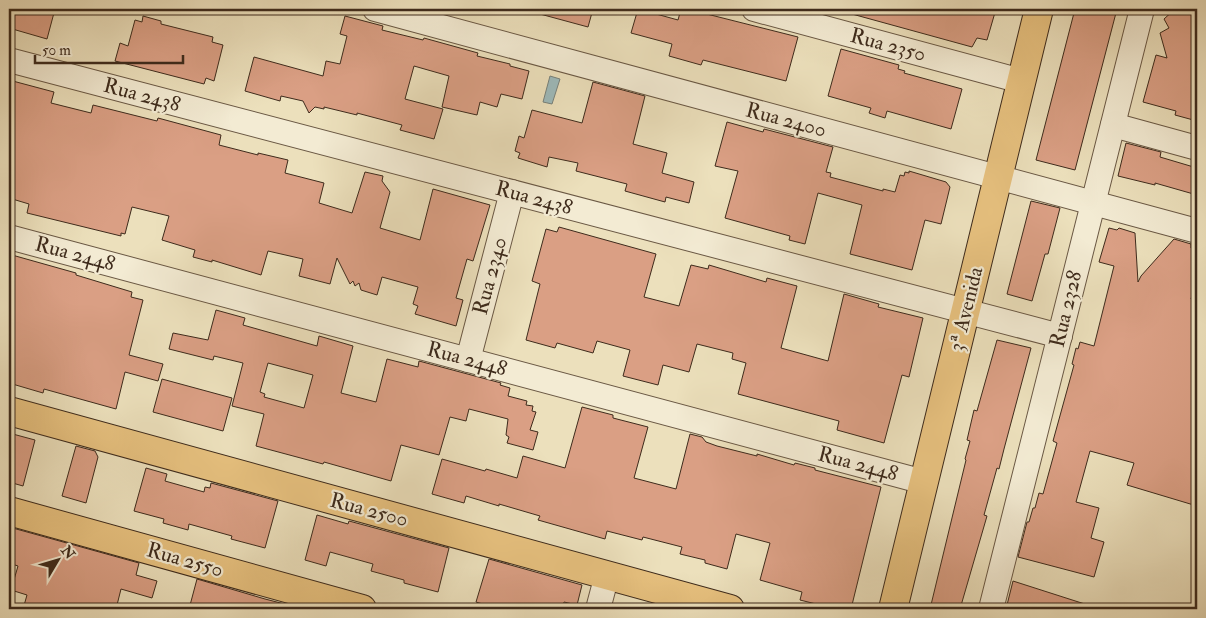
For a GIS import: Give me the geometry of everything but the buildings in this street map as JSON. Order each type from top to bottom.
[{"type":"main road","name":"3ª Avenida","points":[[893,609],[1039,9]]},
{"type":"main road","name":"Rua 2500","points":[[9,411],[730,609]]},
{"type":"main road","name":"Rua 2550","points":[[9,511],[362,609]]},
{"type":"street","name":"Rua 2400","points":[[375,9],[1197,231]]},
{"type":"street","name":"Rua 2350","points":[[754,9],[1021,81]]},
{"type":"street","name":"Rua 2328","points":[[991,609],[1142,9]]},
{"type":"street","name":"Rua 2438","points":[[9,60],[1060,336]]},
{"type":"street","points":[[1113,125],[1197,148]]},
{"type":"street","name":"Rua 2340","points":[[468,360],[512,192]]},
{"type":"street","name":"Rua 2448","points":[[9,236],[924,482]]},
{"type":"street","points":[[598,609],[607,575]]},
{"type":"water","points":[[550,76],[560,79],[552,104],[543,102]]}]
